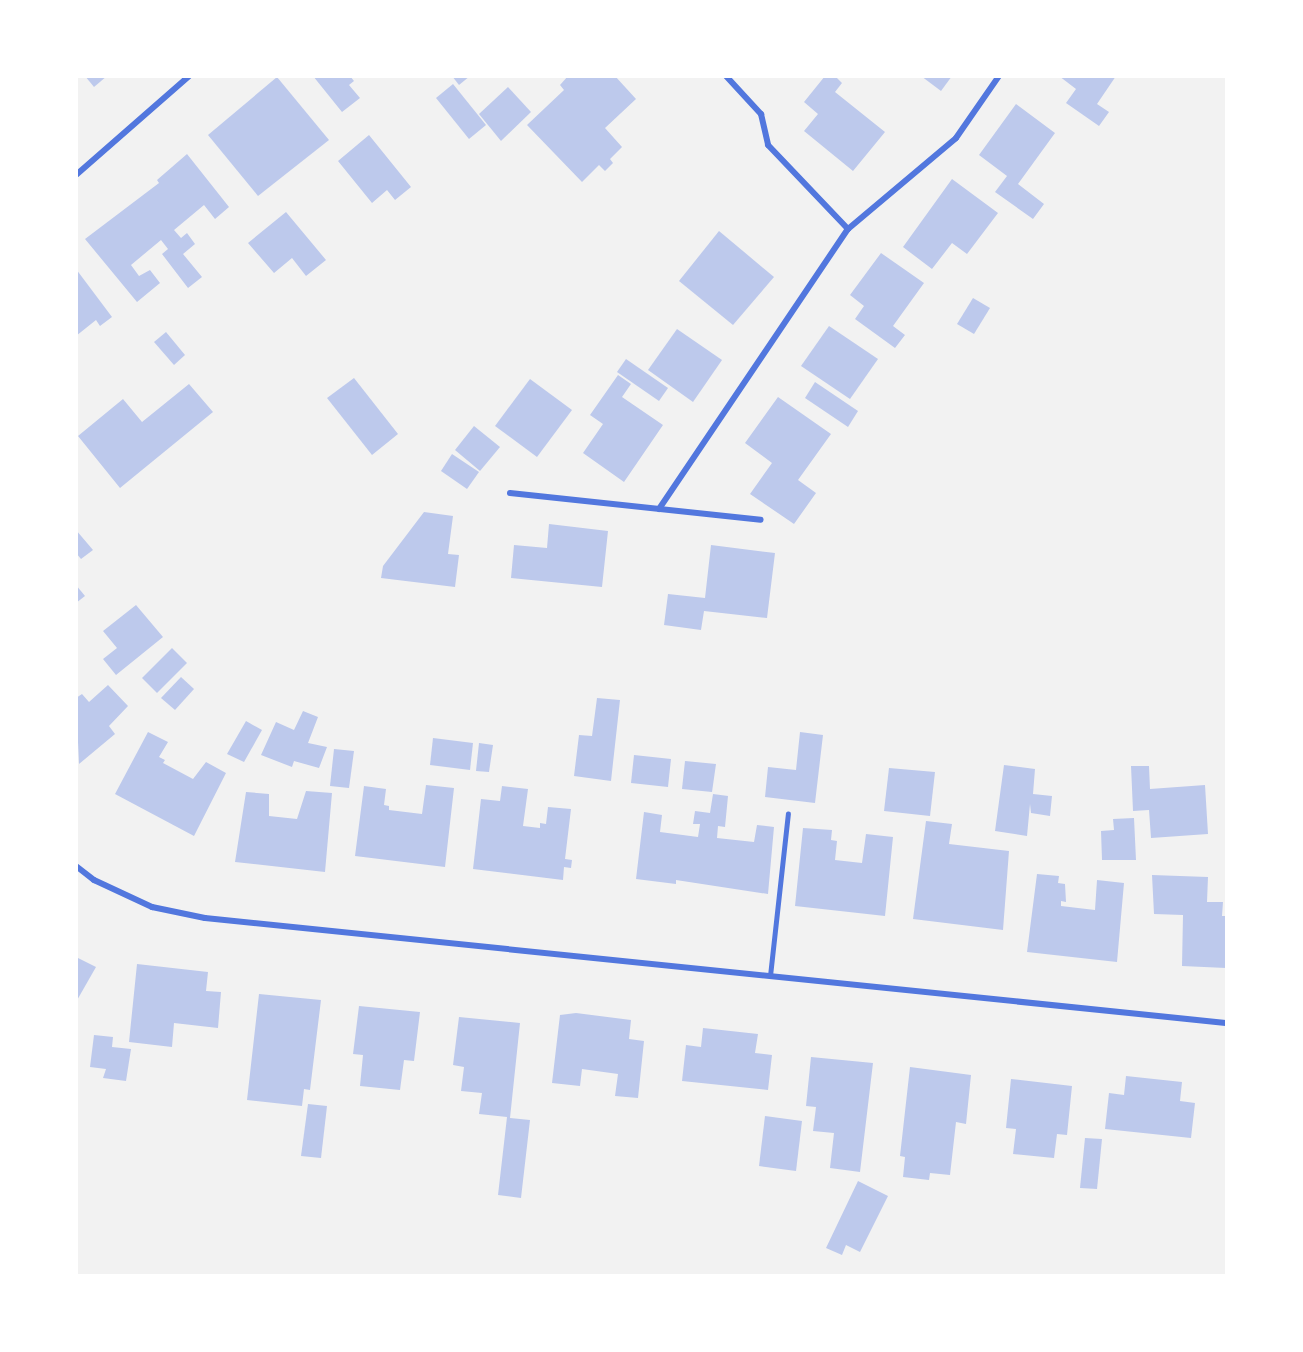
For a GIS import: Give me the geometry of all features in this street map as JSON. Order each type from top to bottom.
[{"type":"street","points":[[76,175],[189,76]]},
{"type":"street","points":[[726,76],[761,114],[768,144],[848,229]]},
{"type":"street","points":[[659,509],[848,229],[956,138],[999,76]]},
{"type":"street","points":[[510,493],[761,520]]},
{"type":"street","points":[[76,866],[94,880],[152,907],[206,918],[1227,1023]]},
{"type":"lane","points":[[770,976],[788,814]]},
{"type":"building","points":[[85,76],[107,76],[94,87]]},
{"type":"building","points":[[313,76],[350,76],[354,81],[349,85],[360,98],[342,112]]},
{"type":"building","points":[[452,76],[470,76],[459,85]]},
{"type":"building","points":[[568,76],[615,76],[636,99],[605,128],[622,147],[610,159],[613,163],[605,171],[599,165],[582,182],[527,125],[564,90],[560,85]]},
{"type":"building","points":[[825,76],[835,76],[842,83],[835,92],[885,132],[853,171],[804,131],[818,114],[804,102]]},
{"type":"building","points":[[921,76],[952,76],[941,91]]},
{"type":"building","points":[[1059,76],[1116,76],[1097,104],[1109,112],[1099,126],[1066,103],[1076,89]]},
{"type":"building","points":[[277,77],[329,140],[258,196],[208,135]]},
{"type":"building","points":[[453,84],[486,125],[469,139],[436,98]]},
{"type":"building","points":[[508,87],[531,112],[501,141],[479,114]]},
{"type":"building","points":[[1016,104],[1055,133],[1018,184],[1044,204],[1033,219],[995,192],[1007,176],[979,155]]},
{"type":"building","points":[[369,135],[411,187],[395,200],[387,190],[372,203],[338,161]]},
{"type":"building","points":[[187,154],[229,207],[215,219],[204,205],[174,230],[181,238],[187,233],[195,244],[183,254],[202,277],[188,288],[162,254],[168,249],[161,240],[131,265],[139,276],[150,270],[160,283],[137,302],[85,239],[159,183],[157,180]]},
{"type":"building","points":[[952,179],[998,213],[967,254],[952,243],[932,269],[903,247]]},
{"type":"building","points":[[286,212],[326,260],[306,276],[292,258],[274,273],[248,243]]},
{"type":"building","points":[[719,231],[774,277],[733,325],[679,281]]},
{"type":"building","points":[[881,253],[924,283],[893,326],[905,335],[895,348],[855,319],[864,306],[850,295]]},
{"type":"building","points":[[76,269],[112,317],[100,326],[96,320],[76,336]]},
{"type":"building","points":[[973,298],[990,308],[974,334],[957,324]]},
{"type":"building","points":[[829,326],[878,359],[850,399],[801,366]]},
{"type":"building","points":[[677,329],[722,360],[693,402],[648,370]]},
{"type":"building","points":[[166,332],[185,355],[174,365],[154,342]]},
{"type":"building","points":[[626,359],[668,388],[659,401],[617,372]]},
{"type":"building","points":[[618,375],[631,384],[622,397],[663,425],[624,482],[583,453],[603,424],[590,415]]},
{"type":"building","points":[[354,378],[398,434],[372,455],[327,398]]},
{"type":"building","points":[[530,379],[572,410],[537,457],[495,426]]},
{"type":"building","points":[[815,382],[858,411],[848,427],[805,398]]},
{"type":"building","points":[[189,384],[213,412],[120,488],[78,436],[123,399],[142,422]]},
{"type":"building","points":[[778,397],[831,434],[798,480],[816,493],[794,524],[750,494],[772,463],[745,443]]},
{"type":"building","points":[[474,426],[500,447],[480,471],[455,450]]},
{"type":"building","points":[[452,454],[479,472],[467,489],[441,471]]},
{"type":"building","points":[[424,512],[453,516],[448,554],[459,555],[455,587],[381,578],[383,566]]},
{"type":"building","points":[[549,524],[608,531],[602,587],[511,578],[514,545],[547,548]]},
{"type":"building","points":[[76,530],[93,550],[81,559],[76,553]]},
{"type":"building","points":[[711,545],[775,553],[767,618],[704,611],[701,630],[664,625],[668,594],[705,598]]},
{"type":"building","points":[[76,585],[85,596],[76,603]]},
{"type":"building","points":[[136,605],[163,637],[116,675],[103,659],[117,648],[103,631]]},
{"type":"building","points":[[172,648],[187,663],[157,693],[142,678]]},
{"type":"building","points":[[181,677],[194,689],[175,710],[161,698]]},
{"type":"building","points":[[108,685],[128,706],[109,726],[115,734],[79,764],[76,698],[82,694],[89,702]]},
{"type":"building","points":[[597,698],[620,700],[611,781],[574,776],[579,735],[592,736]]},
{"type":"building","points":[[303,711],[318,717],[308,743],[327,747],[319,768],[294,761],[292,767],[261,755],[276,722],[294,730]]},
{"type":"building","points":[[246,721],[262,730],[244,762],[227,754]]},
{"type":"building","points":[[148,732],[168,742],[159,757],[165,760],[163,763],[193,779],[206,762],[226,773],[194,836],[115,794]]},
{"type":"building","points":[[800,732],[823,735],[815,803],[765,797],[768,767],[796,770]]},
{"type":"building","points":[[433,738],[473,743],[470,770],[430,765]]},
{"type":"building","points":[[479,743],[493,745],[489,772],[476,771]]},
{"type":"building","points":[[334,749],[354,751],[349,788],[330,786]]},
{"type":"building","points":[[634,755],[671,759],[668,787],[631,783]]},
{"type":"building","points":[[685,761],[716,764],[712,792],[682,789]]},
{"type":"building","points":[[1004,765],[1035,769],[1033,794],[1052,796],[1050,816],[1031,813],[1030,804],[1027,836],[995,831]]},
{"type":"building","points":[[1131,766],[1149,766],[1150,789],[1205,785],[1208,834],[1151,838],[1149,810],[1133,811]]},
{"type":"building","points":[[889,768],[935,772],[930,816],[884,811]]},
{"type":"building","points":[[426,785],[454,788],[445,867],[355,856],[364,786],[386,789],[384,805],[389,806],[389,810],[422,814]]},
{"type":"building","points":[[502,786],[528,789],[523,826],[540,828],[540,823],[546,824],[548,807],[571,809],[565,859],[572,860],[571,868],[564,867],[563,880],[473,869],[481,799],[500,801]]},
{"type":"building","points":[[306,791],[332,793],[325,872],[235,862],[246,792],[269,794],[269,816],[297,819]]},
{"type":"building","points":[[713,794],[728,796],[725,827],[718,826],[717,838],[754,842],[757,825],[774,827],[768,894],[676,880],[676,884],[636,879],[644,812],[662,815],[660,832],[698,837],[700,824],[693,824],[695,811],[710,813]]},
{"type":"building","points":[[1134,818],[1136,860],[1102,860],[1101,831],[1114,830],[1113,819]]},
{"type":"building","points":[[926,821],[952,824],[949,844],[1009,851],[1003,930],[913,919]]},
{"type":"building","points":[[803,828],[832,830],[831,840],[837,841],[835,860],[862,863],[866,834],[893,837],[885,916],[795,906]]},
{"type":"building","points":[[1037,874],[1059,876],[1058,883],[1065,884],[1066,902],[1061,901],[1061,906],[1095,910],[1097,880],[1124,883],[1117,962],[1027,952]]},
{"type":"building","points":[[1152,875],[1208,877],[1207,902],[1223,902],[1222,916],[1226,916],[1226,968],[1182,966],[1183,915],[1154,914]]},
{"type":"building","points":[[76,957],[96,967],[76,1002]]},
{"type":"building","points":[[137,964],[208,972],[206,991],[221,992],[218,1028],[174,1023],[172,1047],[129,1042]]},
{"type":"building","points":[[259,994],[321,1000],[310,1090],[304,1089],[302,1106],[247,1100]]},
{"type":"building","points":[[359,1006],[420,1012],[414,1061],[404,1060],[400,1090],[360,1086],[363,1055],[353,1054]]},
{"type":"building","points":[[576,1013],[631,1020],[629,1039],[644,1041],[638,1098],[615,1096],[618,1074],[582,1069],[580,1086],[552,1083],[560,1015]]},
{"type":"building","points":[[459,1017],[520,1023],[510,1118],[530,1120],[521,1198],[498,1195],[507,1117],[479,1114],[482,1093],[461,1091],[464,1067],[453,1065]]},
{"type":"building","points":[[703,1028],[758,1034],[755,1053],[772,1055],[768,1090],[682,1081],[686,1045],[701,1047]]},
{"type":"building","points":[[94,1035],[113,1037],[112,1047],[131,1049],[126,1081],[103,1078],[106,1069],[90,1067]]},
{"type":"building","points":[[811,1057],[873,1063],[860,1172],[830,1168],[834,1133],[813,1131],[816,1107],[806,1106]]},
{"type":"building","points":[[910,1067],[971,1075],[966,1124],[956,1122],[950,1175],[930,1173],[929,1180],[903,1177],[905,1157],[900,1156]]},
{"type":"building","points":[[1126,1076],[1182,1082],[1180,1101],[1195,1103],[1191,1138],[1105,1129],[1109,1093],[1124,1095]]},
{"type":"building","points":[[1011,1079],[1072,1086],[1067,1135],[1057,1134],[1054,1158],[1013,1154],[1016,1129],[1006,1128]]},
{"type":"building","points":[[308,1104],[327,1106],[321,1158],[301,1156]]},
{"type":"building","points":[[765,1116],[802,1121],[796,1171],[759,1166]]},
{"type":"building","points":[[1085,1138],[1102,1139],[1097,1189],[1080,1188]]},
{"type":"building","points":[[858,1181],[888,1196],[860,1252],[846,1245],[842,1255],[826,1248]]}]
